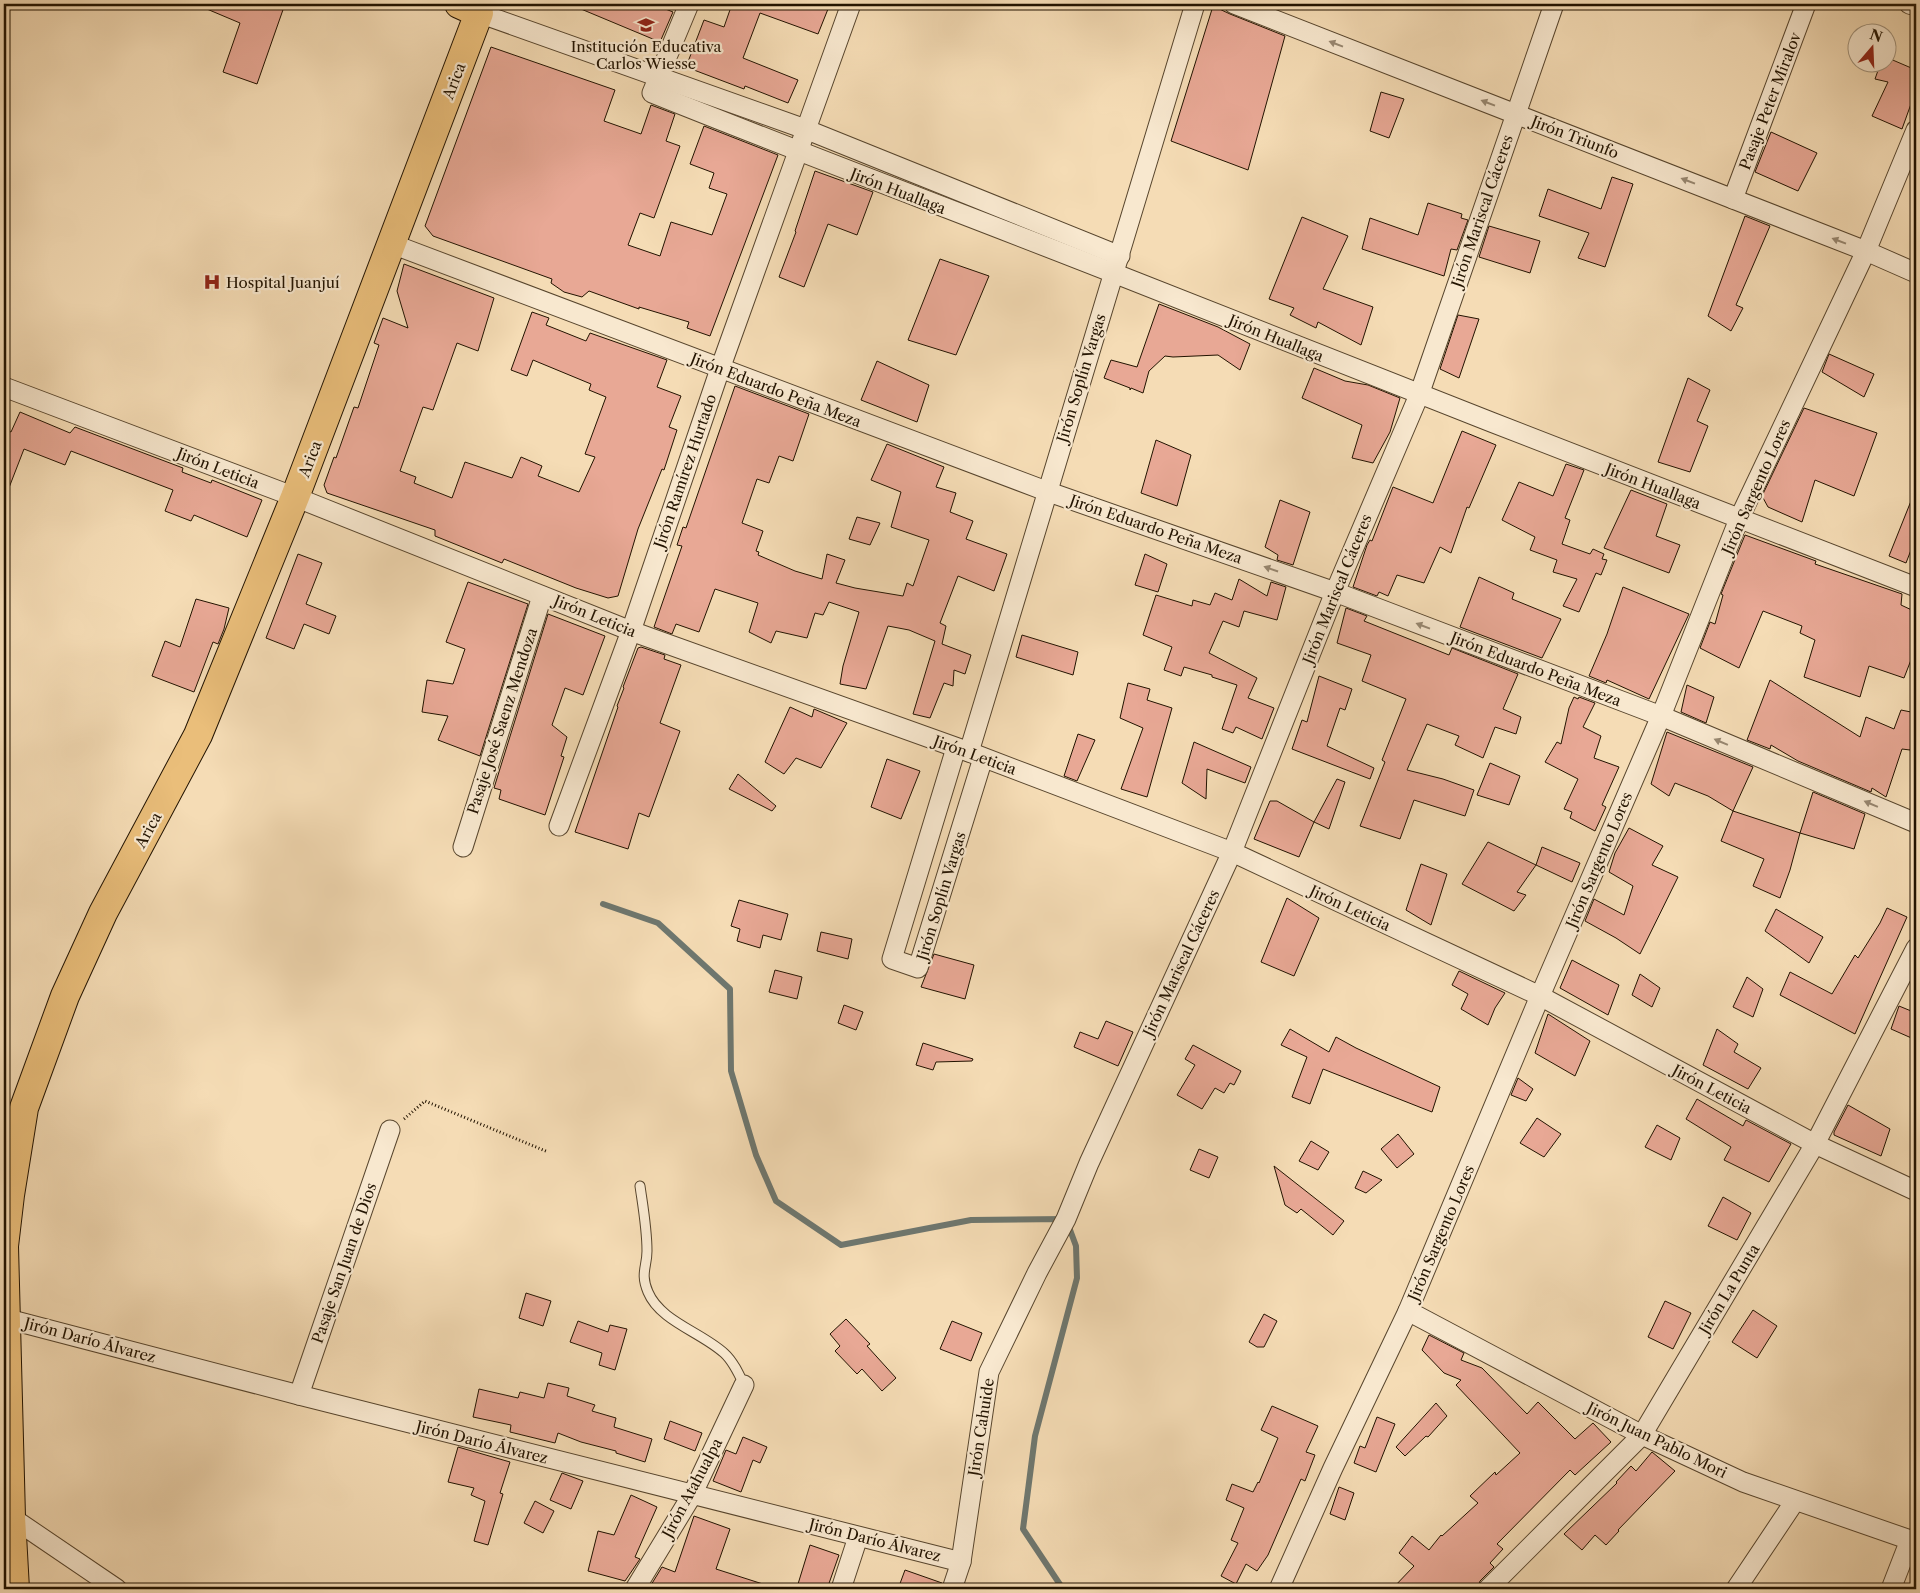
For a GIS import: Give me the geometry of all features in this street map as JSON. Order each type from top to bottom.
[{"type":"highway","name":"Arica","points":[[15,1589],[11,1517],[4,1246],[24,1108],[65,996],[103,913],[198,735],[295,497],[392,244],[469,9]]},
{"type":"street","points":[[659,77],[689,4]]},
{"type":"street","name":"Jirón Ramírez Hurtado","points":[[559,826],[632,631],[720,369],[804,128],[851,4]]},
{"type":"street","name":"Jirón Soplín Vargas","points":[[969,753],[892,959],[918,968],[969,753],[1046,491],[1120,256],[1195,4]]},
{"type":"street","name":"Jirón Triunfo","points":[[1234,4],[1866,251],[1916,273]]},
{"type":"street","name":"Jirón Mariscal Cáceres","points":[[1037,1273],[1066,1219],[1089,1163],[1232,852],[1335,592],[1419,395],[1554,4]]},
{"type":"street","name":"Pasaje Peter Miralov","points":[[1733,199],[1806,4]]},
{"type":"street","points":[[1909,4],[1916,6]]},
{"type":"street","name":"Jirón Huallaga","points":[[469,9],[804,128],[1120,256]]},
{"type":"street","name":"Jirón Huallaga","points":[[659,77],[652,93],[796,152],[1114,273],[1419,395],[1916,587]]},
{"type":"street","name":"Jirón Sargento Lores","points":[[1279,1589],[1333,1468],[1408,1311],[1540,996],[1661,716],[1739,519],[1866,251],[1916,130]]},
{"type":"street","name":"Jirón Eduardo Peña Meza","points":[[392,244],[1046,491],[1335,592],[1661,716],[1916,823]]},
{"type":"street","name":"Jirón Leticia","points":[[4,387],[295,497],[632,631],[969,753],[1232,852],[1540,996],[1815,1144],[1916,1191]]},
{"type":"street","name":"Pasaje José Saenz Mendoza","points":[[463,847],[542,596]]},
{"type":"street","name":"Jirón La Punta","points":[[1488,1589],[1642,1435],[1815,1144],[1916,948]]},
{"type":"street","name":"Pasaje San Juan de Dios","points":[[299,1395],[390,1130]]},
{"type":"street","name":"Jirón Cahuide","points":[[952,1589],[961,1562],[989,1372],[1037,1273]]},
{"type":"street","name":"Jirón Juan Pablo Mori","points":[[1408,1311],[1642,1435],[1743,1482],[1914,1540]]},
{"type":"street","name":"Jirón Darío Álvarez","points":[[5,1318],[299,1395],[961,1562]]},
{"type":"street","name":"Jirón Atahualpa","points":[[635,1589],[692,1495],[744,1385]]},
{"type":"street","points":[[1736,1589],[1795,1501]]},
{"type":"street","points":[[11,1517],[117,1589]]},
{"type":"street","points":[[841,1589],[858,1537]]},
{"type":"street","points":[[1891,1589],[1914,1540]]},
{"type":"lane","points":[[640,1186],[647,1253],[644,1277],[651,1299],[666,1314],[725,1354],[744,1385]]},
{"type":"path","points":[[390,1130],[425,1101],[548,1152]]},
{"type":"building","points":[[195,4],[285,4],[257,84],[223,72],[240,23]]},
{"type":"building","name":"Institución Educativa Carlos Wiesse","points":[[569,4],[653,4],[673,12],[660,42]]},
{"type":"building","points":[[732,4],[830,4],[818,34],[760,13],[743,58],[798,80],[788,103],[745,86],[744,89],[686,67],[704,20],[724,27]]},
{"type":"building","points":[[1213,6],[1285,36],[1248,170],[1171,141]]},
{"type":"building","points":[[491,47],[615,90],[604,121],[641,134],[651,105],[675,114],[666,141],[680,146],[654,218],[640,213],[628,245],[660,256],[671,222],[712,235],[727,194],[709,188],[714,173],[690,164],[704,126],[778,155],[710,336],[687,328],[689,322],[639,307],[639,309],[589,291],[582,297],[564,292],[551,283],[552,279],[433,236],[425,226]]},
{"type":"building","points":[[1898,62],[1916,70],[1916,90],[1902,129],[1872,116],[1888,82],[1875,79],[1877,72],[1898,72]]},
{"type":"building","points":[[1381,92],[1404,99],[1389,138],[1370,131]]},
{"type":"building","points":[[1771,132],[1817,153],[1798,191],[1755,172]]},
{"type":"building","points":[[815,171],[873,192],[857,235],[828,224],[804,287],[779,277],[796,232]]},
{"type":"building","points":[[1612,177],[1633,184],[1605,267],[1578,258],[1589,233],[1539,216],[1548,189],[1601,209]]},
{"type":"building","points":[[1428,203],[1462,214],[1461,218],[1468,220],[1457,250],[1451,249],[1444,276],[1362,249],[1370,218],[1418,235]]},
{"type":"building","points":[[1745,216],[1770,226],[1736,305],[1743,308],[1731,331],[1708,316]]},
{"type":"building","points":[[1302,217],[1348,236],[1323,289],[1373,307],[1361,345],[1318,322],[1316,328],[1290,315],[1294,308],[1269,299]]},
{"type":"building","points":[[1489,226],[1540,241],[1530,273],[1479,257]]},
{"type":"building","points":[[940,259],[989,276],[956,355],[908,340]]},
{"type":"building","points":[[404,264],[494,298],[478,351],[457,343],[433,410],[423,407],[400,471],[416,477],[414,483],[452,498],[465,462],[512,478],[521,457],[542,466],[538,476],[579,492],[595,457],[585,454],[606,397],[589,390],[591,384],[533,360],[527,376],[511,370],[532,312],[549,318],[546,325],[586,341],[590,333],[667,360],[657,387],[681,396],[669,427],[677,430],[664,470],[662,469],[638,529],[618,596],[608,598],[576,588],[504,559],[502,563],[435,536],[435,530],[327,493],[324,485],[334,457],[336,458],[354,407],[358,408],[379,345],[374,343],[383,318],[408,328],[397,291]]},
{"type":"building","points":[[1159,304],[1218,327],[1250,344],[1240,370],[1218,355],[1165,356],[1149,371],[1143,393],[1131,388],[1130,390],[1130,388],[1104,378],[1111,360],[1137,367]]},
{"type":"building","points":[[1458,315],[1479,319],[1459,378],[1440,369]]},
{"type":"building","points":[[1829,354],[1874,374],[1864,397],[1822,372]]},
{"type":"building","points":[[877,361],[929,385],[917,422],[861,400]]},
{"type":"building","points":[[1314,368],[1345,381],[1368,385],[1400,398],[1390,432],[1373,463],[1352,458],[1362,425],[1302,398]]},
{"type":"building","points":[[1688,378],[1710,390],[1697,421],[1708,426],[1690,472],[1658,462]]},
{"type":"building","points":[[735,386],[809,414],[793,461],[779,456],[769,483],[757,479],[742,523],[763,531],[756,551],[759,552],[758,555],[795,571],[822,579],[827,554],[845,560],[836,583],[903,596],[907,583],[913,586],[929,540],[891,527],[901,492],[871,480],[887,444],[944,467],[936,487],[956,493],[950,512],[973,521],[966,539],[1007,554],[994,591],[958,576],[940,623],[946,626],[942,644],[971,655],[965,674],[954,670],[953,686],[944,683],[930,718],[913,714],[935,641],[909,630],[888,626],[866,689],[840,684],[843,666],[859,612],[829,602],[823,615],[815,613],[807,638],[776,631],[771,643],[749,632],[758,603],[715,589],[699,632],[676,624],[672,634],[654,627],[682,546],[677,545],[683,527],[686,528]]},
{"type":"building","points":[[1804,408],[1877,433],[1854,496],[1815,480],[1802,522],[1768,507],[1762,496]]},
{"type":"building","points":[[20,412],[70,433],[75,427],[183,468],[182,472],[211,483],[212,480],[262,500],[247,537],[194,515],[191,521],[165,511],[173,490],[71,451],[65,465],[24,449],[4,498],[4,429],[11,432]]},
{"type":"building","points":[[1462,431],[1496,445],[1469,508],[1467,507],[1451,553],[1440,547],[1424,583],[1397,575],[1388,596],[1379,592],[1377,596],[1353,587],[1367,545],[1370,540],[1372,541],[1393,487],[1433,503]]},
{"type":"building","points":[[1156,440],[1191,455],[1177,506],[1141,493]]},
{"type":"building","points":[[1566,464],[1584,470],[1565,518],[1570,520],[1562,544],[1590,554],[1593,549],[1604,554],[1602,559],[1607,560],[1601,575],[1596,573],[1579,612],[1563,606],[1577,579],[1553,572],[1557,560],[1530,550],[1535,537],[1502,520],[1519,482],[1553,496]]},
{"type":"building","points":[[1631,490],[1667,504],[1656,536],[1680,545],[1669,573],[1604,548]]},
{"type":"building","points":[[1915,491],[1916,537],[1906,563],[1889,556]]},
{"type":"building","points":[[1280,500],[1310,512],[1293,565],[1277,560],[1278,555],[1265,547]]},
{"type":"building","points":[[857,517],[880,523],[870,545],[849,539]]},
{"type":"building","points":[[1745,535],[1816,561],[1815,564],[1902,594],[1901,605],[1916,612],[1916,647],[1904,678],[1869,666],[1860,697],[1804,677],[1815,640],[1800,633],[1802,626],[1763,611],[1739,668],[1700,648],[1710,622],[1715,624],[1723,595],[1721,594]]},
{"type":"building","points":[[298,554],[322,563],[306,604],[336,616],[329,634],[304,624],[294,649],[266,638]]},
{"type":"building","points":[[1145,554],[1167,564],[1158,592],[1135,585]]},
{"type":"building","points":[[1479,577],[1514,593],[1512,599],[1561,619],[1542,658],[1460,627]]},
{"type":"building","points":[[1239,579],[1267,596],[1271,582],[1286,587],[1277,620],[1244,611],[1239,627],[1223,621],[1209,653],[1257,678],[1248,698],[1274,708],[1262,739],[1236,727],[1233,733],[1222,729],[1237,685],[1184,667],[1181,676],[1164,670],[1172,647],[1143,635],[1156,595],[1192,606],[1193,600],[1210,605],[1215,593],[1232,600]]},
{"type":"building","points":[[468,582],[528,604],[480,756],[438,740],[448,716],[422,712],[427,680],[453,684],[465,649],[446,642]]},
{"type":"building","points":[[1623,587],[1689,614],[1649,699],[1607,680],[1606,683],[1589,676],[1607,634]]},
{"type":"building","points":[[196,599],[229,608],[218,644],[213,642],[194,692],[152,676],[165,641],[180,647]]},
{"type":"building","points":[[1346,608],[1367,616],[1364,621],[1449,655],[1452,648],[1518,674],[1503,709],[1521,717],[1516,734],[1495,727],[1483,758],[1455,745],[1459,736],[1427,724],[1407,770],[1443,779],[1474,790],[1465,816],[1414,800],[1400,839],[1360,826],[1385,762],[1382,760],[1406,699],[1362,681],[1371,655],[1337,643]]},
{"type":"building","points":[[548,614],[605,636],[583,695],[565,688],[552,725],[567,737],[561,756],[564,757],[545,815],[499,799],[501,790],[494,788]]},
{"type":"building","points":[[1022,635],[1078,652],[1073,675],[1016,657]]},
{"type":"building","points":[[641,647],[665,655],[664,659],[681,665],[660,723],[680,731],[649,817],[639,813],[628,849],[575,832],[618,707],[623,687],[638,648]]},
{"type":"building","points":[[1319,676],[1352,689],[1345,710],[1340,708],[1327,746],[1374,768],[1370,779],[1292,749],[1302,720],[1307,722]]},
{"type":"building","points":[[1770,680],[1860,737],[1866,717],[1894,729],[1901,710],[1916,713],[1916,734],[1910,750],[1902,749],[1886,797],[1872,788],[1871,792],[1798,761],[1771,745],[1770,749],[1747,740]]},
{"type":"building","points":[[1128,683],[1150,689],[1147,700],[1172,708],[1147,797],[1121,789],[1143,728],[1120,718]]},
{"type":"building","points":[[1687,685],[1714,697],[1706,723],[1681,712]]},
{"type":"building","points":[[1574,697],[1595,703],[1583,727],[1601,736],[1594,758],[1619,767],[1602,805],[1606,807],[1595,831],[1570,818],[1572,812],[1564,809],[1578,779],[1545,762],[1557,742],[1561,744],[1569,708]]},
{"type":"building","points":[[790,707],[812,717],[814,709],[847,723],[821,768],[796,758],[784,774],[765,762]]},
{"type":"building","points":[[1667,732],[1753,767],[1733,811],[1708,796],[1675,783],[1669,796],[1651,784]]},
{"type":"building","points":[[1078,734],[1095,740],[1077,781],[1064,776]]},
{"type":"building","points":[[1194,742],[1251,767],[1245,783],[1207,769],[1206,799],[1182,783]]},
{"type":"building","points":[[887,759],[920,771],[901,819],[871,807]]},
{"type":"building","points":[[1490,763],[1520,776],[1509,805],[1477,795]]},
{"type":"building","points":[[738,774],[776,806],[772,811],[729,789]]},
{"type":"building","points":[[1337,779],[1345,782],[1329,829],[1314,822]]},
{"type":"building","points":[[1813,792],[1865,814],[1854,849],[1800,833]]},
{"type":"building","points":[[1270,801],[1277,801],[1314,822],[1299,857],[1254,839]]},
{"type":"building","points":[[1733,811],[1800,833],[1780,898],[1753,886],[1764,859],[1721,841]]},
{"type":"building","points":[[1629,828],[1663,846],[1652,865],[1678,877],[1640,954],[1585,921],[1594,899],[1624,915],[1633,886],[1609,872],[1615,853]]},
{"type":"building","points":[[1488,842],[1536,865],[1517,892],[1526,895],[1514,911],[1462,884]]},
{"type":"building","points":[[1542,847],[1580,863],[1572,882],[1536,865]]},
{"type":"building","points":[[1421,864],[1447,874],[1431,925],[1406,910]]},
{"type":"building","points":[[1287,898],[1319,918],[1294,976],[1261,962]]},
{"type":"building","points":[[739,900],[788,914],[781,940],[763,935],[760,948],[737,941],[740,929],[731,926]]},
{"type":"building","points":[[1887,908],[1907,917],[1855,1034],[1780,995],[1790,972],[1832,994],[1855,955],[1858,958]]},
{"type":"building","points":[[1776,909],[1823,937],[1809,963],[1765,931]]},
{"type":"building","points":[[821,932],[852,939],[848,959],[817,951]]},
{"type":"building","points":[[934,954],[974,965],[965,999],[921,987]]},
{"type":"building","points":[[1572,960],[1619,985],[1608,1015],[1560,988]]},
{"type":"building","points":[[775,970],[802,977],[797,999],[769,992]]},
{"type":"building","points":[[1459,971],[1505,993],[1495,1008],[1488,1025],[1461,1009],[1468,994],[1452,985]]},
{"type":"building","points":[[1640,974],[1660,988],[1652,1007],[1632,995]]},
{"type":"building","points":[[1747,977],[1763,989],[1753,1017],[1733,1007]]},
{"type":"building","points":[[844,1005],[863,1012],[856,1030],[838,1023]]},
{"type":"building","points":[[1899,1006],[1916,1013],[1916,1040],[1891,1029]]},
{"type":"building","points":[[1548,1014],[1590,1041],[1575,1076],[1535,1053]]},
{"type":"building","points":[[1106,1021],[1133,1032],[1118,1066],[1074,1047],[1080,1032],[1098,1039]]},
{"type":"building","points":[[1290,1029],[1329,1052],[1336,1037],[1440,1087],[1432,1112],[1323,1069],[1310,1104],[1292,1097],[1307,1057],[1281,1045]]},
{"type":"building","points":[[1717,1029],[1738,1044],[1734,1052],[1761,1068],[1748,1089],[1703,1065]]},
{"type":"building","points":[[923,1043],[973,1059],[972,1061],[936,1062],[933,1070],[916,1065]]},
{"type":"building","points":[[1193,1045],[1241,1071],[1234,1085],[1230,1083],[1224,1093],[1215,1088],[1202,1109],[1177,1095],[1195,1065],[1185,1059]]},
{"type":"building","points":[[1518,1078],[1533,1089],[1526,1101],[1511,1095]]},
{"type":"building","points":[[1697,1099],[1743,1126],[1746,1120],[1791,1144],[1769,1182],[1724,1160],[1731,1147],[1686,1119]]},
{"type":"building","points":[[1848,1105],[1890,1129],[1881,1156],[1834,1135]]},
{"type":"building","points":[[1537,1118],[1561,1134],[1544,1157],[1520,1143]]},
{"type":"building","points":[[1657,1125],[1680,1138],[1671,1160],[1645,1147]]},
{"type":"building","points":[[1398,1134],[1414,1154],[1397,1168],[1381,1149]]},
{"type":"building","points":[[1311,1141],[1329,1152],[1318,1170],[1299,1161]]},
{"type":"building","points":[[1199,1149],[1218,1157],[1209,1178],[1190,1170]]},
{"type":"building","points":[[1274,1166],[1344,1221],[1333,1235],[1301,1209],[1297,1213],[1285,1205]]},
{"type":"building","points":[[1363,1171],[1382,1180],[1366,1193],[1355,1188]]},
{"type":"building","points":[[1723,1197],[1751,1213],[1737,1240],[1708,1226]]},
{"type":"building","points":[[526,1293],[551,1301],[543,1326],[519,1318]]},
{"type":"building","points":[[1665,1301],[1691,1313],[1673,1349],[1648,1337]]},
{"type":"building","points":[[1753,1310],[1777,1326],[1757,1358],[1732,1342]]},
{"type":"building","points":[[1264,1314],[1277,1321],[1264,1347],[1257,1347],[1249,1342]]},
{"type":"building","points":[[846,1319],[870,1344],[867,1346],[896,1378],[882,1391],[862,1369],[857,1374],[835,1351],[840,1346],[830,1334]]},
{"type":"building","points":[[578,1321],[608,1332],[610,1325],[627,1329],[615,1370],[599,1365],[602,1353],[570,1342]]},
{"type":"building","points":[[952,1321],[982,1333],[971,1361],[940,1349]]},
{"type":"building","points":[[1429,1335],[1464,1353],[1461,1360],[1482,1368],[1527,1414],[1538,1402],[1575,1439],[1593,1423],[1611,1442],[1575,1475],[1570,1470],[1497,1544],[1503,1549],[1490,1563],[1494,1567],[1480,1581],[1477,1589],[1392,1589],[1414,1566],[1399,1553],[1412,1536],[1429,1550],[1441,1535],[1478,1503],[1470,1496],[1495,1472],[1496,1475],[1520,1453],[1456,1385],[1461,1380],[1444,1373],[1422,1350]]},
{"type":"building","points":[[548,1383],[569,1388],[567,1396],[595,1405],[592,1411],[616,1418],[614,1427],[652,1439],[645,1462],[558,1433],[555,1443],[510,1432],[511,1425],[473,1417],[479,1389],[518,1398],[520,1392],[544,1398]]},
{"type":"building","points":[[1436,1403],[1447,1416],[1428,1437],[1426,1436],[1405,1456],[1396,1447]]},
{"type":"building","points":[[1272,1406],[1318,1426],[1306,1452],[1315,1455],[1305,1481],[1301,1479],[1268,1555],[1257,1571],[1246,1564],[1236,1584],[1221,1576],[1238,1543],[1231,1540],[1244,1508],[1226,1500],[1232,1484],[1253,1492],[1259,1483],[1278,1438],[1261,1430]]},
{"type":"building","points":[[1377,1417],[1395,1424],[1376,1472],[1354,1463],[1360,1446],[1365,1448]]},
{"type":"building","points":[[670,1421],[702,1433],[695,1451],[664,1439]]},
{"type":"building","points":[[743,1437],[767,1447],[760,1463],[753,1460],[741,1492],[713,1481],[726,1450],[736,1454]]},
{"type":"building","points":[[458,1447],[510,1462],[500,1493],[503,1494],[488,1545],[474,1541],[485,1501],[471,1495],[474,1488],[448,1482]]},
{"type":"building","points":[[1652,1452],[1675,1471],[1606,1545],[1595,1535],[1582,1550],[1564,1534],[1617,1483],[1631,1466],[1636,1471]]},
{"type":"building","points":[[562,1473],[583,1481],[571,1509],[550,1500]]},
{"type":"building","points":[[1339,1487],[1354,1493],[1345,1520],[1330,1514]]},
{"type":"building","points":[[631,1495],[657,1507],[635,1557],[640,1559],[625,1581],[588,1571],[598,1531],[614,1535]]},
{"type":"building","points":[[535,1501],[554,1511],[543,1533],[524,1523]]},
{"type":"building","points":[[694,1516],[730,1529],[716,1569],[769,1586],[768,1589],[663,1589],[651,1585],[662,1567],[675,1572]]},
{"type":"building","points":[[810,1545],[839,1555],[827,1589],[813,1589],[798,1584]]},
{"type":"building","points":[[905,1570],[942,1583],[941,1589],[898,1589]]},
{"type":"waterway","points":[[603,904],[658,923],[730,989],[731,1071],[756,1155],[776,1201],[841,1245],[971,1220],[1066,1219],[1076,1246],[1077,1278],[1035,1436],[1023,1529],[1063,1589]]},
{"type":"place","name":"Institución Educativa Carlos Wiesse","points":[[646,25]]},
{"type":"place","name":"Hospital Juanjuí","points":[[212,282]]}]
